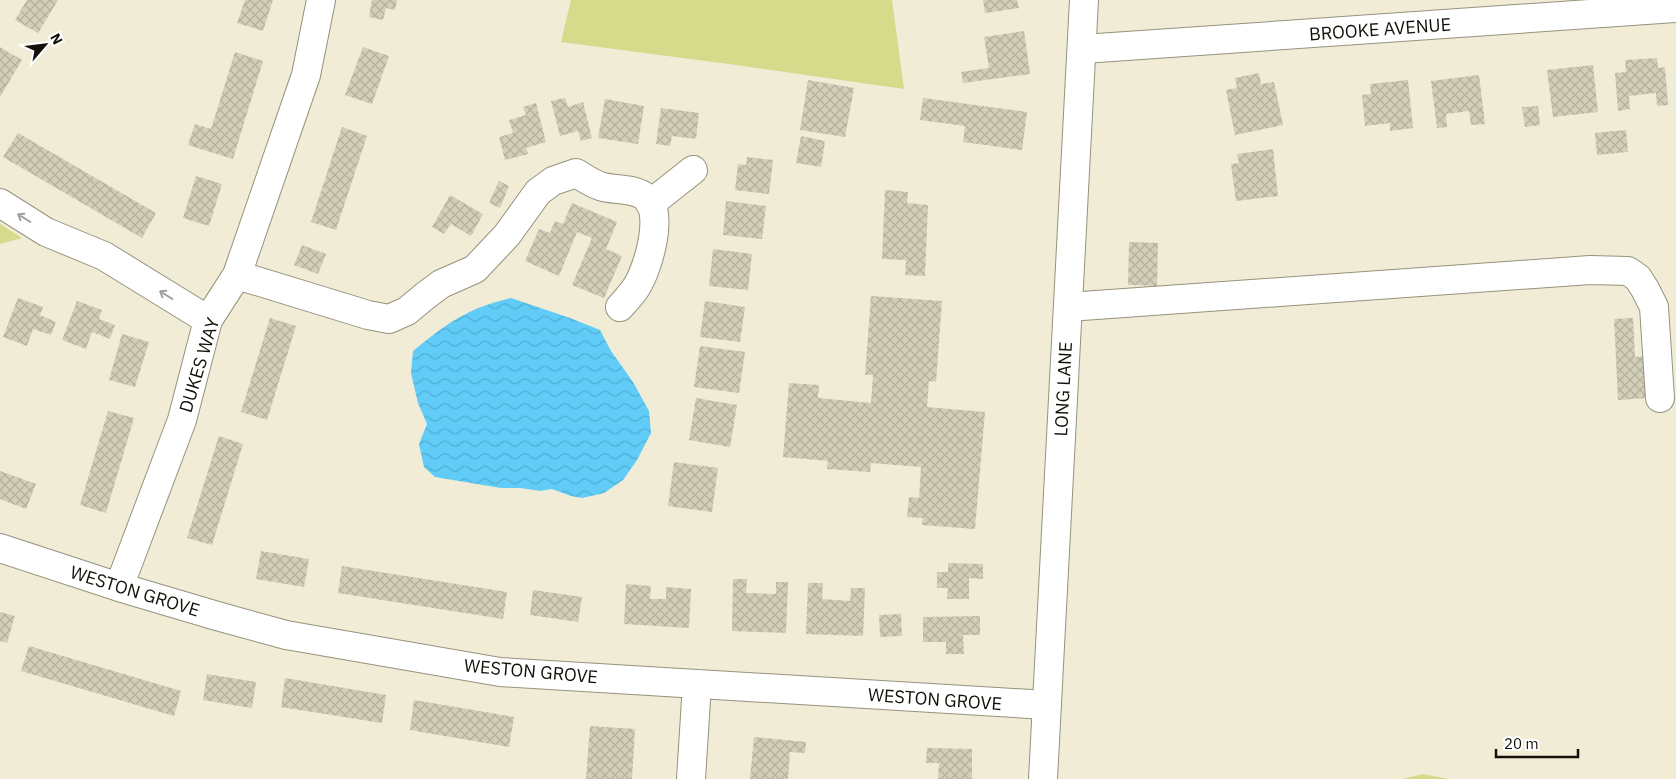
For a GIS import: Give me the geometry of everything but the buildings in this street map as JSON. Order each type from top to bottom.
[{"type":"main road","name":"DUKES WAY","points":[[119,587],[182,420],[208,320],[237,275],[306,76],[321,0]]},
{"type":"main road","name":"LONG LANE","points":[[1043,779],[1083,50],[1084,0]]},
{"type":"main road","name":"BROOKE AVENUE","points":[[1083,50],[1676,8]]},
{"type":"main road","points":[[650,204],[693,170]]},
{"type":"main road","points":[[237,275],[368,315],[389,319],[407,311],[441,284],[475,269],[506,235],[538,192],[553,181],[576,173],[600,186],[626,189],[646,197],[654,210],[656,229],[648,259],[638,285],[620,307]]},
{"type":"main road","points":[[0,203],[46,232],[104,256],[208,320]]},
{"type":"main road","points":[[1068,306],[1590,270],[1628,271],[1638,278],[1654,307],[1660,398]]},
{"type":"main road","name":"WESTON GROVE","points":[[0,548],[119,587],[286,634],[500,672],[1047,706]]},
{"type":"main road","points":[[691,779],[698,684]]},
{"type":"green space","points":[[571,0],[892,0],[904,89],[561,42]]},
{"type":"green space","points":[[0,224],[22,238],[0,244]]},
{"type":"green space","points":[[1423,774],[1449,779],[1402,779]]},
{"type":"water","points":[[511,298],[600,330],[649,411],[651,433],[637,460],[623,480],[604,493],[582,498],[552,489],[540,491],[521,488],[501,488],[435,477],[424,467],[419,444],[427,424],[418,403],[411,373],[413,351],[437,332],[470,312]]}]
